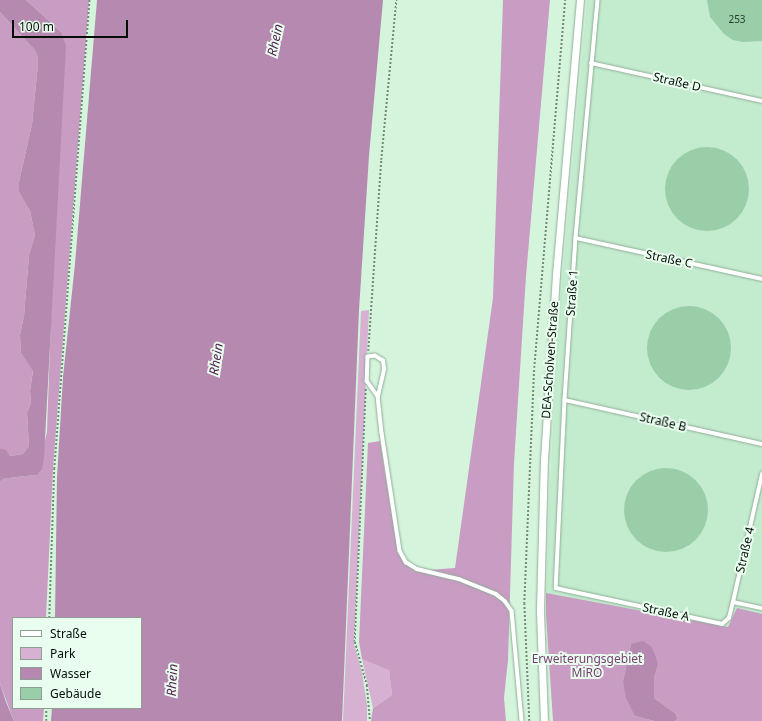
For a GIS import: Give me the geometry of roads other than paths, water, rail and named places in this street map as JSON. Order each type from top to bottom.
[{"type":"street","name":"DEA-Scholven-Straße","points":[[544,721],[540,610],[544,460],[557,266],[580,0]]},
{"type":"lane","name":"Straße 1","points":[[556,588],[565,400],[576,238],[598,0]]},
{"type":"lane","name":"Straße D","points":[[591,63],[762,101]]},
{"type":"lane","name":"Straße C","points":[[576,238],[762,279]]},
{"type":"lane","points":[[378,396],[366,381],[368,357],[375,356],[382,361],[384,369],[378,396],[382,433],[400,552],[406,562],[417,569],[459,579],[496,594],[505,601],[512,611],[522,721]]},
{"type":"lane","name":"Straße B","points":[[565,400],[762,444]]},
{"type":"lane","name":"Straße 4","points":[[733,602],[762,474]]},
{"type":"lane","name":"Straße A","points":[[556,588],[722,624],[729,618],[733,602]]},
{"type":"lane","points":[[733,602],[762,608]]},
{"type":"water","points":[[0,0],[26,0],[61,32],[66,46],[44,458],[42,469],[37,475],[3,479],[0,482],[0,448],[6,450],[10,456],[23,454],[29,446],[27,413],[31,403],[30,391],[33,371],[21,353],[20,335],[24,316],[29,255],[35,235],[30,211],[19,192],[19,182],[32,124],[38,64],[37,54],[33,48],[0,12]]},
{"type":"water","name":"Rhein","points":[[97,0],[383,0],[369,156],[359,310],[342,721],[51,721],[52,709],[142,709],[142,617],[55,617],[57,477],[63,377],[75,264]]},
{"type":"water","points":[[643,641],[651,646],[658,665],[654,678],[654,698],[675,713],[678,719],[675,721],[654,721],[635,716],[626,698],[623,681],[631,644]]},
{"type":"water","points":[[0,684],[6,702],[14,721],[0,721]]},
{"type":"park label","name":"Erweiterungsgebiet MiRO","points":[[587,666]]}]
